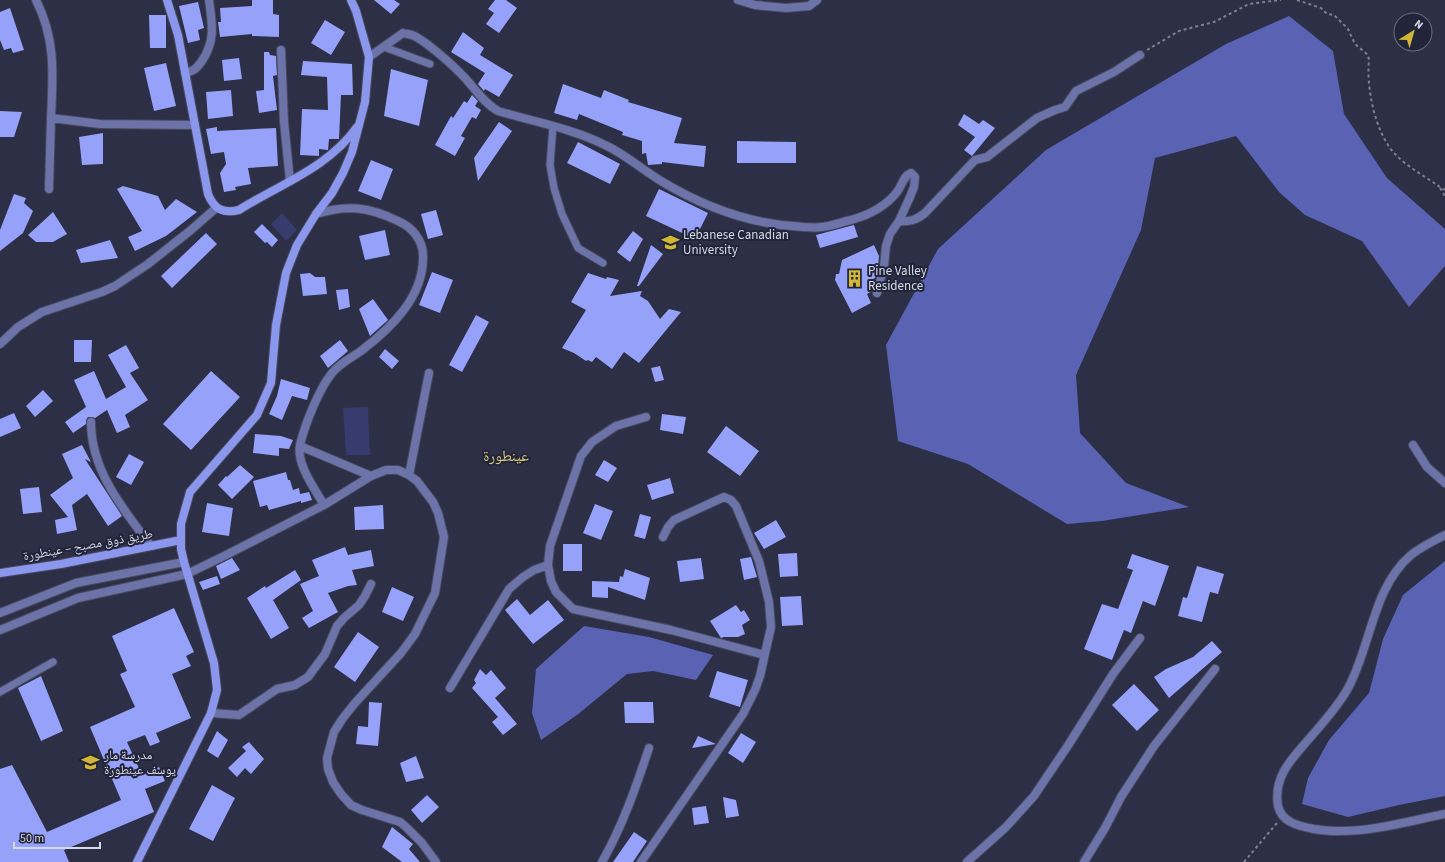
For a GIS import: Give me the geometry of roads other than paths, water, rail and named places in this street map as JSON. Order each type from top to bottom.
[{"type":"main road","points":[[167,0],[178,35],[208,194],[211,202],[216,208],[231,212],[239,210],[290,181],[328,158],[345,142],[360,123]]},
{"type":"main road","points":[[137,862],[212,713],[217,690],[214,663],[184,562],[181,540],[181,524],[190,492],[257,415],[271,383],[276,325],[286,273],[297,245],[316,214],[332,193],[352,152],[365,102],[369,57],[356,11],[351,0]]},
{"type":"main road","name":"طريق ذوق مصبح – عينطورة","points":[[0,573],[61,564],[181,540]]},
{"type":"street","points":[[36,0],[50,38],[53,70],[49,189]]},
{"type":"street","points":[[185,73],[194,71],[208,52],[211,43],[213,32],[209,0]]},
{"type":"street","points":[[738,0],[771,7],[786,8],[817,0]]},
{"type":"street","points":[[369,57],[403,33],[412,35],[430,47],[459,73],[491,107],[506,113],[585,136],[620,152],[660,180],[699,201],[723,211],[756,221],[783,226],[822,227],[853,219],[886,204],[898,191],[906,177],[911,173],[915,177],[914,187],[899,221],[890,234],[886,246],[884,266],[877,293]]},
{"type":"street","points":[[281,50],[284,122],[290,181]]},
{"type":"street","points":[[899,221],[909,222],[917,219],[925,213],[975,160],[986,157],[1037,118],[1065,107],[1076,92],[1114,72],[1140,55]]},
{"type":"street","points":[[51,118],[100,124],[195,125]]},
{"type":"street","points":[[0,344],[18,327],[42,312],[102,292],[114,286],[148,264],[192,230],[216,208]]},
{"type":"street","points":[[316,214],[346,208],[364,209],[388,216],[406,224],[415,233],[421,244],[423,253],[423,266],[420,282],[409,303],[396,319],[370,344],[336,368],[327,380],[313,409],[300,446],[300,456],[305,472],[324,505]]},
{"type":"street","points":[[409,475],[428,373]]},
{"type":"street","points":[[646,417],[616,426],[592,442],[582,456],[550,546],[548,565],[551,581],[556,592],[573,608],[671,630],[764,655]]},
{"type":"street","points":[[90,422],[90,435],[99,468],[108,486],[151,546]]},
{"type":"street","points":[[1413,445],[1427,467],[1445,483]]},
{"type":"street","points":[[300,446],[371,476]]},
{"type":"street","points":[[0,630],[78,598],[187,574],[324,505],[371,476],[386,470],[398,470],[409,475],[417,482],[433,502],[438,513],[444,537],[435,593],[415,634],[391,664],[355,703],[337,728],[330,744],[327,758],[328,769],[333,782],[351,805],[400,822],[422,843],[436,862]]},
{"type":"street","points":[[640,862],[743,714],[755,690],[771,627],[769,602],[759,561],[736,506],[731,500],[724,497],[674,520],[668,527],[663,537]]},
{"type":"street","points":[[1445,535],[1411,555],[1393,576],[1378,608],[1361,661],[1346,691],[1335,707],[1290,761],[1283,772],[1276,796],[1279,810],[1286,819],[1296,825],[1334,832],[1390,826],[1445,814]]},
{"type":"street","points":[[0,613],[76,583],[184,562]]},
{"type":"street","points":[[450,688],[508,589],[534,570],[548,565]]},
{"type":"street","points":[[212,713],[239,715],[277,689],[295,685],[308,677],[325,654],[337,626],[359,605],[371,584]]},
{"type":"street","points":[[967,862],[1006,827],[1034,796],[1069,744],[1112,674],[1140,638]]},
{"type":"street","points":[[1084,862],[1105,828],[1121,797],[1151,751],[1215,669]]},
{"type":"street","points":[[602,862],[623,822],[634,795],[649,748]]},
{"type":"lane","points":[[384,47],[430,64]]},
{"type":"lane","points":[[553,126],[550,165],[554,188],[562,214],[578,248],[603,263]]},
{"type":"lane","points":[[0,692],[53,662]]},
{"type":"place","name":"Lebanese Canadian University","points":[[670,242]]},
{"type":"place","name":"Pine Valley Residence","points":[[855,278]]},
{"type":"place","name":"مدرسة مار يوسف عينطورة","points":[[91,762]]},
{"type":"district","name":"عينطورة","points":[[506,456]]}]
